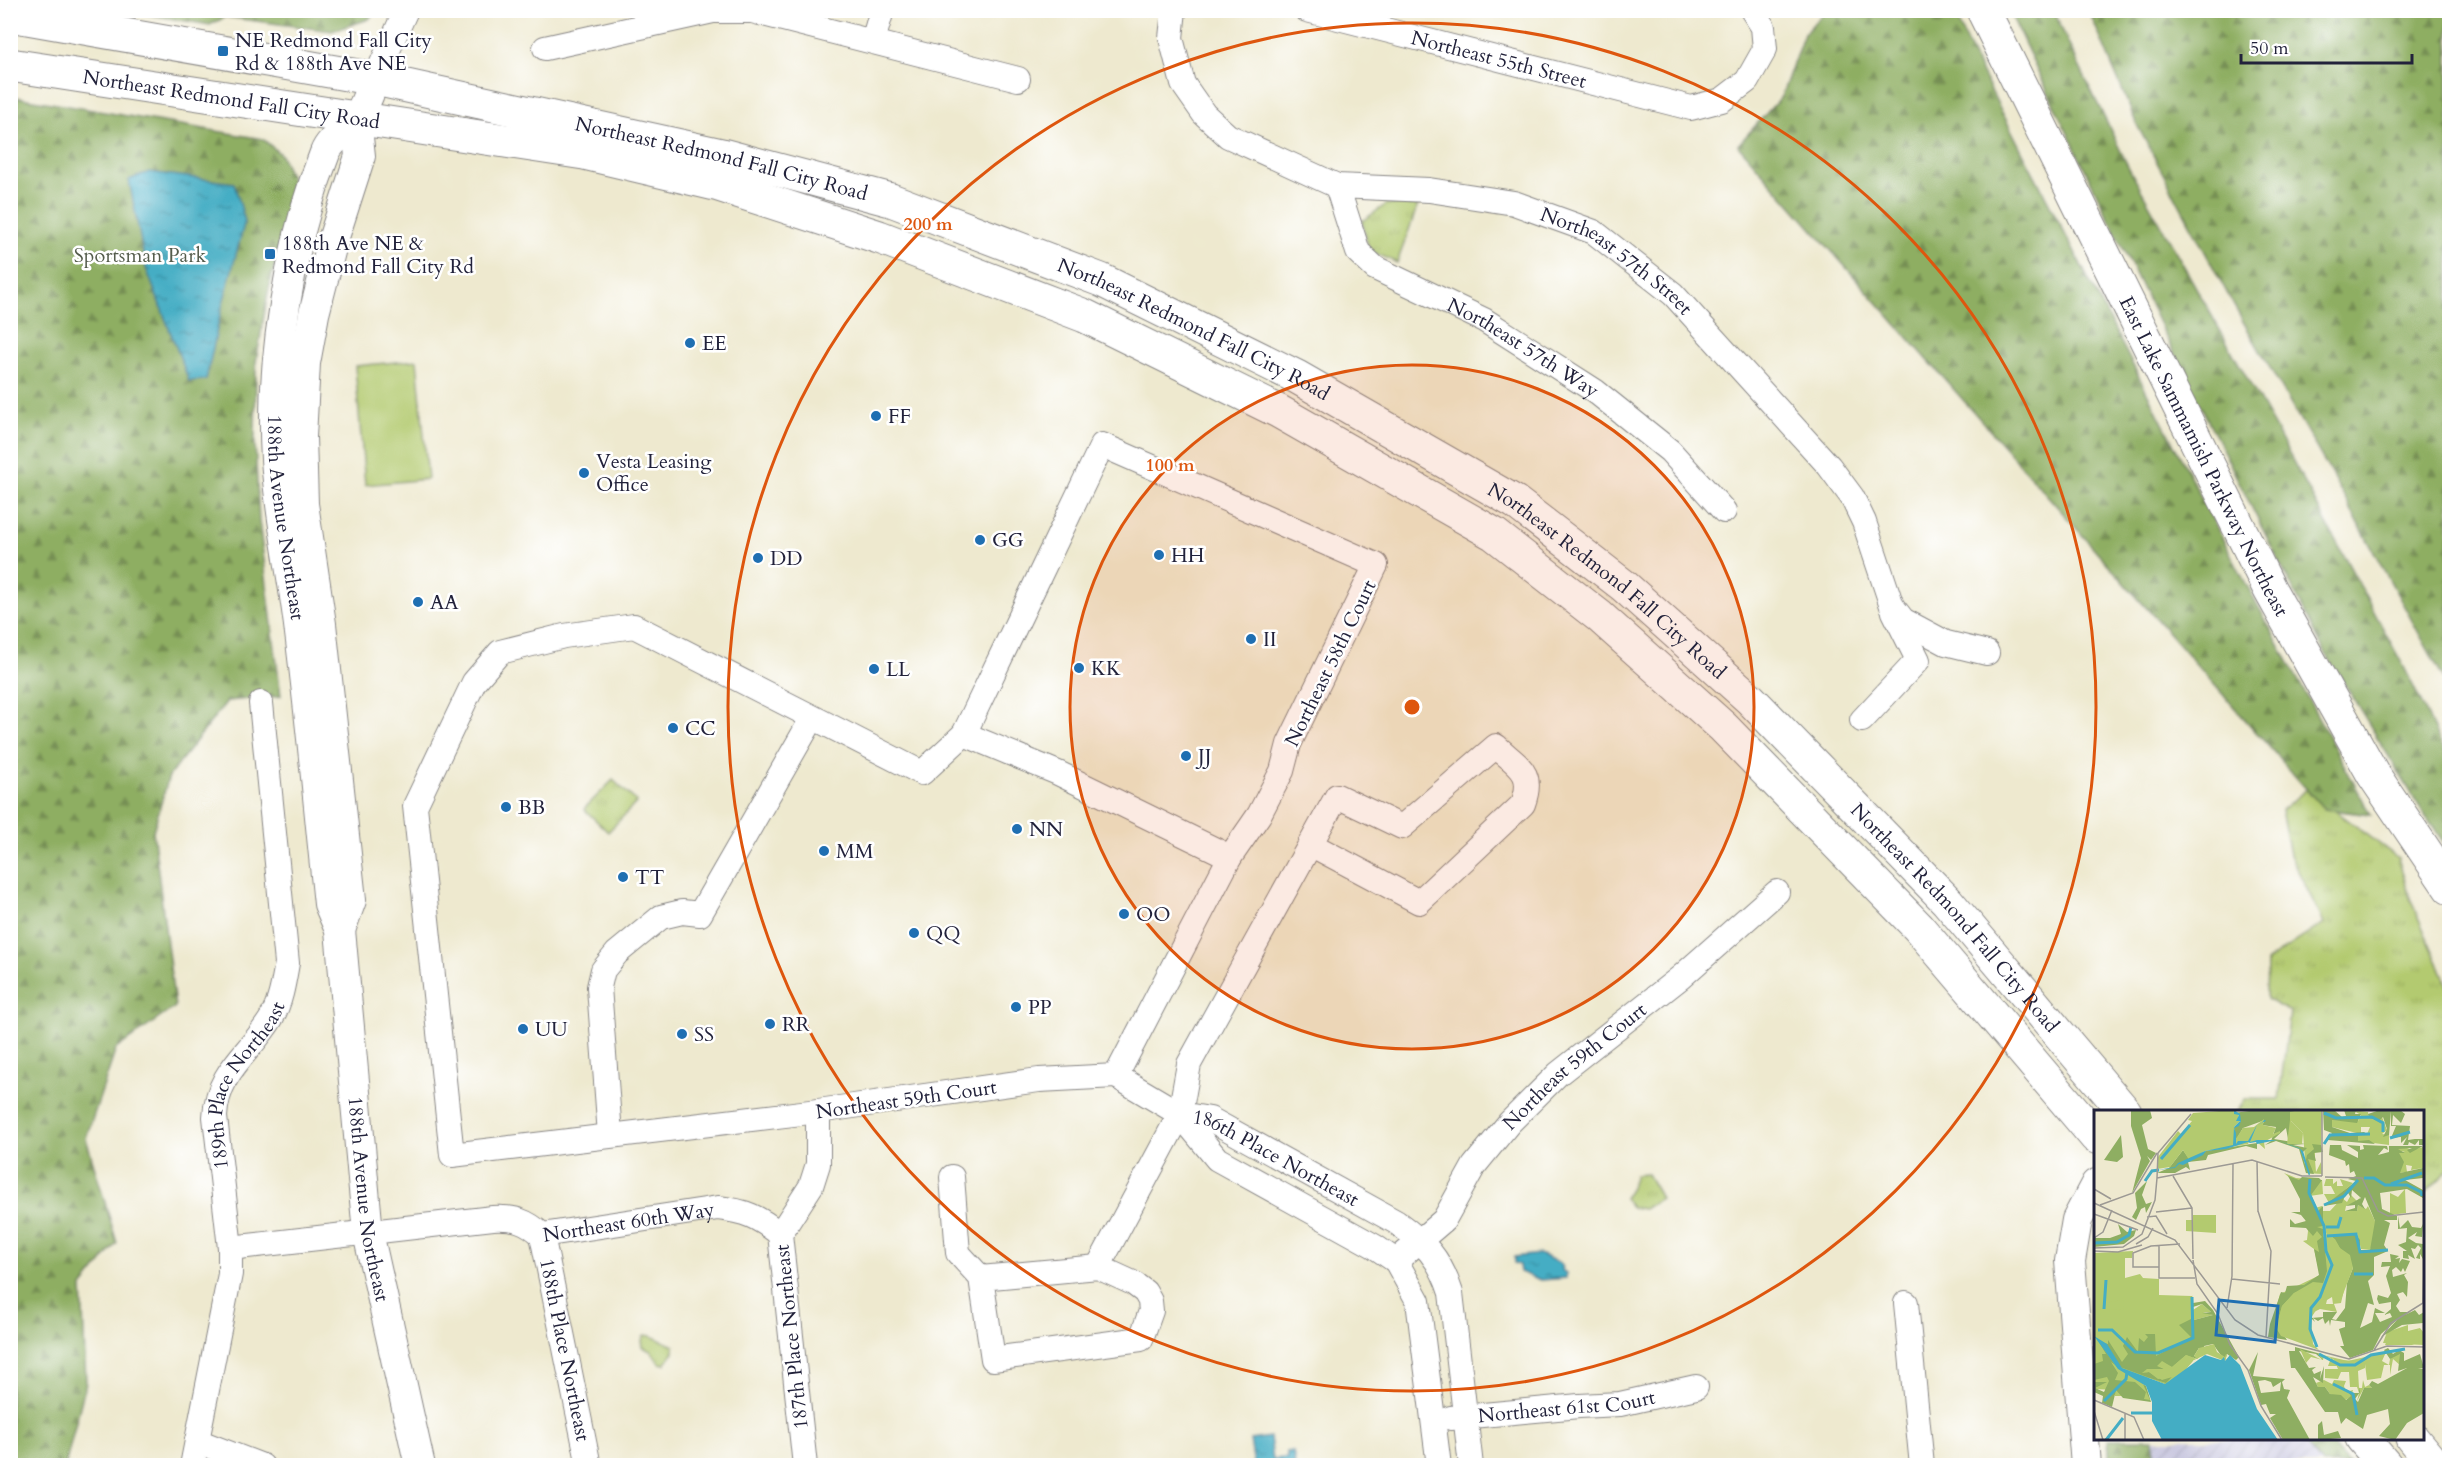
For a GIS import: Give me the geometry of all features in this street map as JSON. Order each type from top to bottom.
[{"type":"main road","name":"East Lake Sammamish Parkway Northeast","points":[[1983,10],[2270,590],[2373,774],[2450,888]]},
{"type":"main road","name":"Northeast Redmond Fall City Road","points":[[10,15],[375,79],[722,155],[891,200],[1101,280],[1297,376],[1515,502],[1624,586],[1750,699],[1947,901],[2123,1110]]},
{"type":"main road","name":"Northeast Redmond Fall City Road","points":[[10,65],[584,153],[719,185],[879,237],[1085,316],[1278,411],[1494,534],[1599,616],[1723,727],[1918,927],[2094,1135]]},
{"type":"main road","points":[[2364,1440],[2386,1466]]},
{"type":"main road","points":[[2414,1440],[2435,1466]]},
{"type":"street","points":[[356,119],[406,10]]},
{"type":"street","points":[[873,41],[882,10]]},
{"type":"street","name":"Northeast 57th Street","points":[[1174,10],[1171,38],[1183,84],[1204,114],[1228,136],[1336,186],[1429,190],[1514,203],[1594,232],[1673,294],[1829,466],[1852,497],[1864,522],[1892,606],[1903,620],[1946,643],[1988,653]]},
{"type":"street","name":"Northeast 55th Street","points":[[1306,10],[1691,108],[1722,100],[1747,81],[1765,49],[1763,27],[1752,10]]},
{"type":"street","points":[[545,48],[712,11],[752,11],[1018,79]]},
{"type":"street","name":"188th Avenue Northeast","points":[[356,119],[360,156],[333,240],[314,314],[305,363],[301,437],[303,504],[321,624],[351,900],[340,930],[368,1233],[420,1466]]},
{"type":"street","name":"Northeast 57th Way","points":[[1336,186],[1358,252],[1375,268],[1484,320],[1594,391],[1670,451],[1724,511]]},
{"type":"street","name":"Northeast 58th Court","points":[[964,734],[1102,445],[1376,565],[1288,744],[1282,771],[1258,815],[1230,857]]},
{"type":"street","points":[[1862,720],[1918,660],[1892,606]]},
{"type":"street","name":"Northeast 59th Court","points":[[812,719],[634,626],[564,636],[500,652],[474,682],[415,806],[452,1155],[818,1111],[1039,1080],[1116,1076]]},
{"type":"street","name":"189th Place Northeast","points":[[192,1466],[228,1283],[230,1248],[214,1117],[216,1099],[237,1062],[272,1017],[279,1001],[287,963],[261,703]]},
{"type":"street","points":[[610,1135],[599,987],[603,970],[617,953],[661,917],[682,912],[700,914],[812,719],[922,773],[964,734],[1058,773],[1230,857],[1116,1076],[1180,1114]]},
{"type":"street","points":[[1098,1267],[1180,1114],[1189,1064],[1310,844],[1337,796],[1402,827],[1496,746],[1528,777],[1529,788],[1523,804],[1419,902],[1310,844]]},
{"type":"street","name":"Northeast 59th Court","points":[[1396,1261],[1444,1220],[1474,1166],[1509,1123],[1558,1074],[1681,977],[1777,892]]},
{"type":"street","name":"187th Place Northeast","points":[[805,1466],[780,1234],[811,1186],[818,1164],[818,1111]]},
{"type":"street","name":"186th Place Northeast","points":[[1180,1114],[1210,1119],[1396,1222],[1419,1239],[1443,1270],[1451,1293],[1471,1466]]},
{"type":"street","name":"186th Place Northeast","points":[[1180,1114],[1217,1159],[1374,1246],[1396,1261],[1418,1301],[1439,1466]]},
{"type":"street","points":[[952,1177],[958,1253],[981,1278],[993,1359],[1141,1339],[1151,1311],[1150,1301],[1145,1292],[1133,1283],[1098,1267],[981,1278]]},
{"type":"street","points":[[2086,1466],[2070,1261],[2077,1220],[2094,1188]]},
{"type":"street","name":"Northeast 60th Way","points":[[230,1248],[512,1217],[529,1223],[542,1235],[718,1208],[737,1210],[759,1217],[780,1234]]},
{"type":"street","name":"188th Place Northeast","points":[[542,1235],[589,1466]]},
{"type":"street","points":[[1906,1304],[1922,1466]]},
{"type":"street","name":"Northeast 61st Court","points":[[1434,1420],[1620,1404],[1696,1387]]},
{"type":"street","points":[[197,1441],[262,1466]]},
{"type":"shaded area","points":[[2153,1440],[2303,1440],[2322,1465],[2157,1465]]},
{"type":"green space","points":[[1826,10],[1953,11],[1972,54],[2244,580],[2371,815],[2324,809],[1738,145],[1781,97],[1804,34]]},
{"type":"green space","points":[[127,11],[375,11],[369,19],[332,31],[225,17],[210,25]]},
{"type":"green space","points":[[2009,11],[2054,11],[2131,172],[2274,426],[2405,669],[2449,760],[2449,850],[2426,817],[2323,649],[2157,319]]},
{"type":"green space","points":[[2089,11],[2449,11],[2449,688],[2324,461],[2234,306],[2137,125]]},
{"type":"green space","name":"Sportsman Park","points":[[10,96],[263,139],[281,155],[291,178],[290,202],[268,293],[256,362],[255,443],[259,521],[281,696],[227,701],[169,776],[153,831],[175,1007],[116,1049],[86,1138],[117,1243],[82,1287],[86,1383],[65,1466],[10,1465]]},
{"type":"green space","points":[[1387,204],[1418,205],[1397,263],[1369,250],[1362,221]]},
{"type":"green space","points":[[417,360],[428,479],[365,485],[355,366]]},
{"type":"green space","points":[[613,780],[637,802],[608,832],[584,809]]},
{"type":"green space","points":[[2307,789],[2398,858],[2411,901],[2449,988],[2449,1169],[2424,1195],[2424,1110],[2238,1110],[2245,1099],[2279,1099],[2290,1012],[2266,999],[2267,961],[2324,923],[2290,855],[2281,810]]},
{"type":"green space","points":[[1647,1174],[1661,1198],[1644,1209],[1631,1207],[1624,1198],[1635,1175]]},
{"type":"green space","points":[[645,1335],[674,1346],[674,1352],[665,1364],[659,1363],[652,1352],[643,1347],[642,1340]]},
{"type":"green space","points":[[2108,1440],[2153,1440],[2157,1465],[2110,1465]]},
{"type":"green space","points":[[2303,1440],[2327,1440],[2349,1465],[2322,1465]]},
{"type":"water","points":[[149,172],[234,183],[245,221],[222,307],[206,380],[189,381],[146,268],[129,180]]},
{"type":"water","points":[[1539,1254],[1560,1263],[1566,1273],[1566,1278],[1541,1280],[1520,1272],[1519,1265],[1514,1263],[1514,1257]]},
{"type":"water","points":[[1270,1437],[1273,1459],[1287,1458],[1287,1452],[1293,1451],[1295,1465],[1254,1465],[1250,1440]]},
{"type":"place","name":"NE Redmond Fall City Rd & 188th Ave NE","points":[[223,51]]},
{"type":"place","name":"188th Ave NE & Redmond Fall City Rd","points":[[270,254]]},
{"type":"place","name":"EE","points":[[690,343]]},
{"type":"place","name":"FF","points":[[876,416]]},
{"type":"place","name":"Vesta Leasing Office","points":[[584,473]]},
{"type":"place","name":"GG","points":[[980,540]]},
{"type":"place","name":"HH","points":[[1159,555]]},
{"type":"place","name":"DD","points":[[758,558]]},
{"type":"place","name":"AA","points":[[418,602]]},
{"type":"place","name":"II","points":[[1251,639]]},
{"type":"place","name":"KK","points":[[1079,668]]},
{"type":"place","name":"LL","points":[[874,669]]},
{"type":"place","name":"CC","points":[[673,728]]},
{"type":"place","name":"JJ","points":[[1186,756]]},
{"type":"place","name":"BB","points":[[506,807]]},
{"type":"place","name":"NN","points":[[1017,829]]},
{"type":"place","name":"MM","points":[[824,851]]},
{"type":"place","name":"TT","points":[[623,877]]},
{"type":"place","name":"OO","points":[[1124,914]]},
{"type":"place","name":"QQ","points":[[914,933]]},
{"type":"place","name":"PP","points":[[1016,1007]]},
{"type":"place","name":"RR","points":[[770,1024]]},
{"type":"place","name":"UU","points":[[523,1029]]},
{"type":"place","name":"SS","points":[[682,1034]]}]
